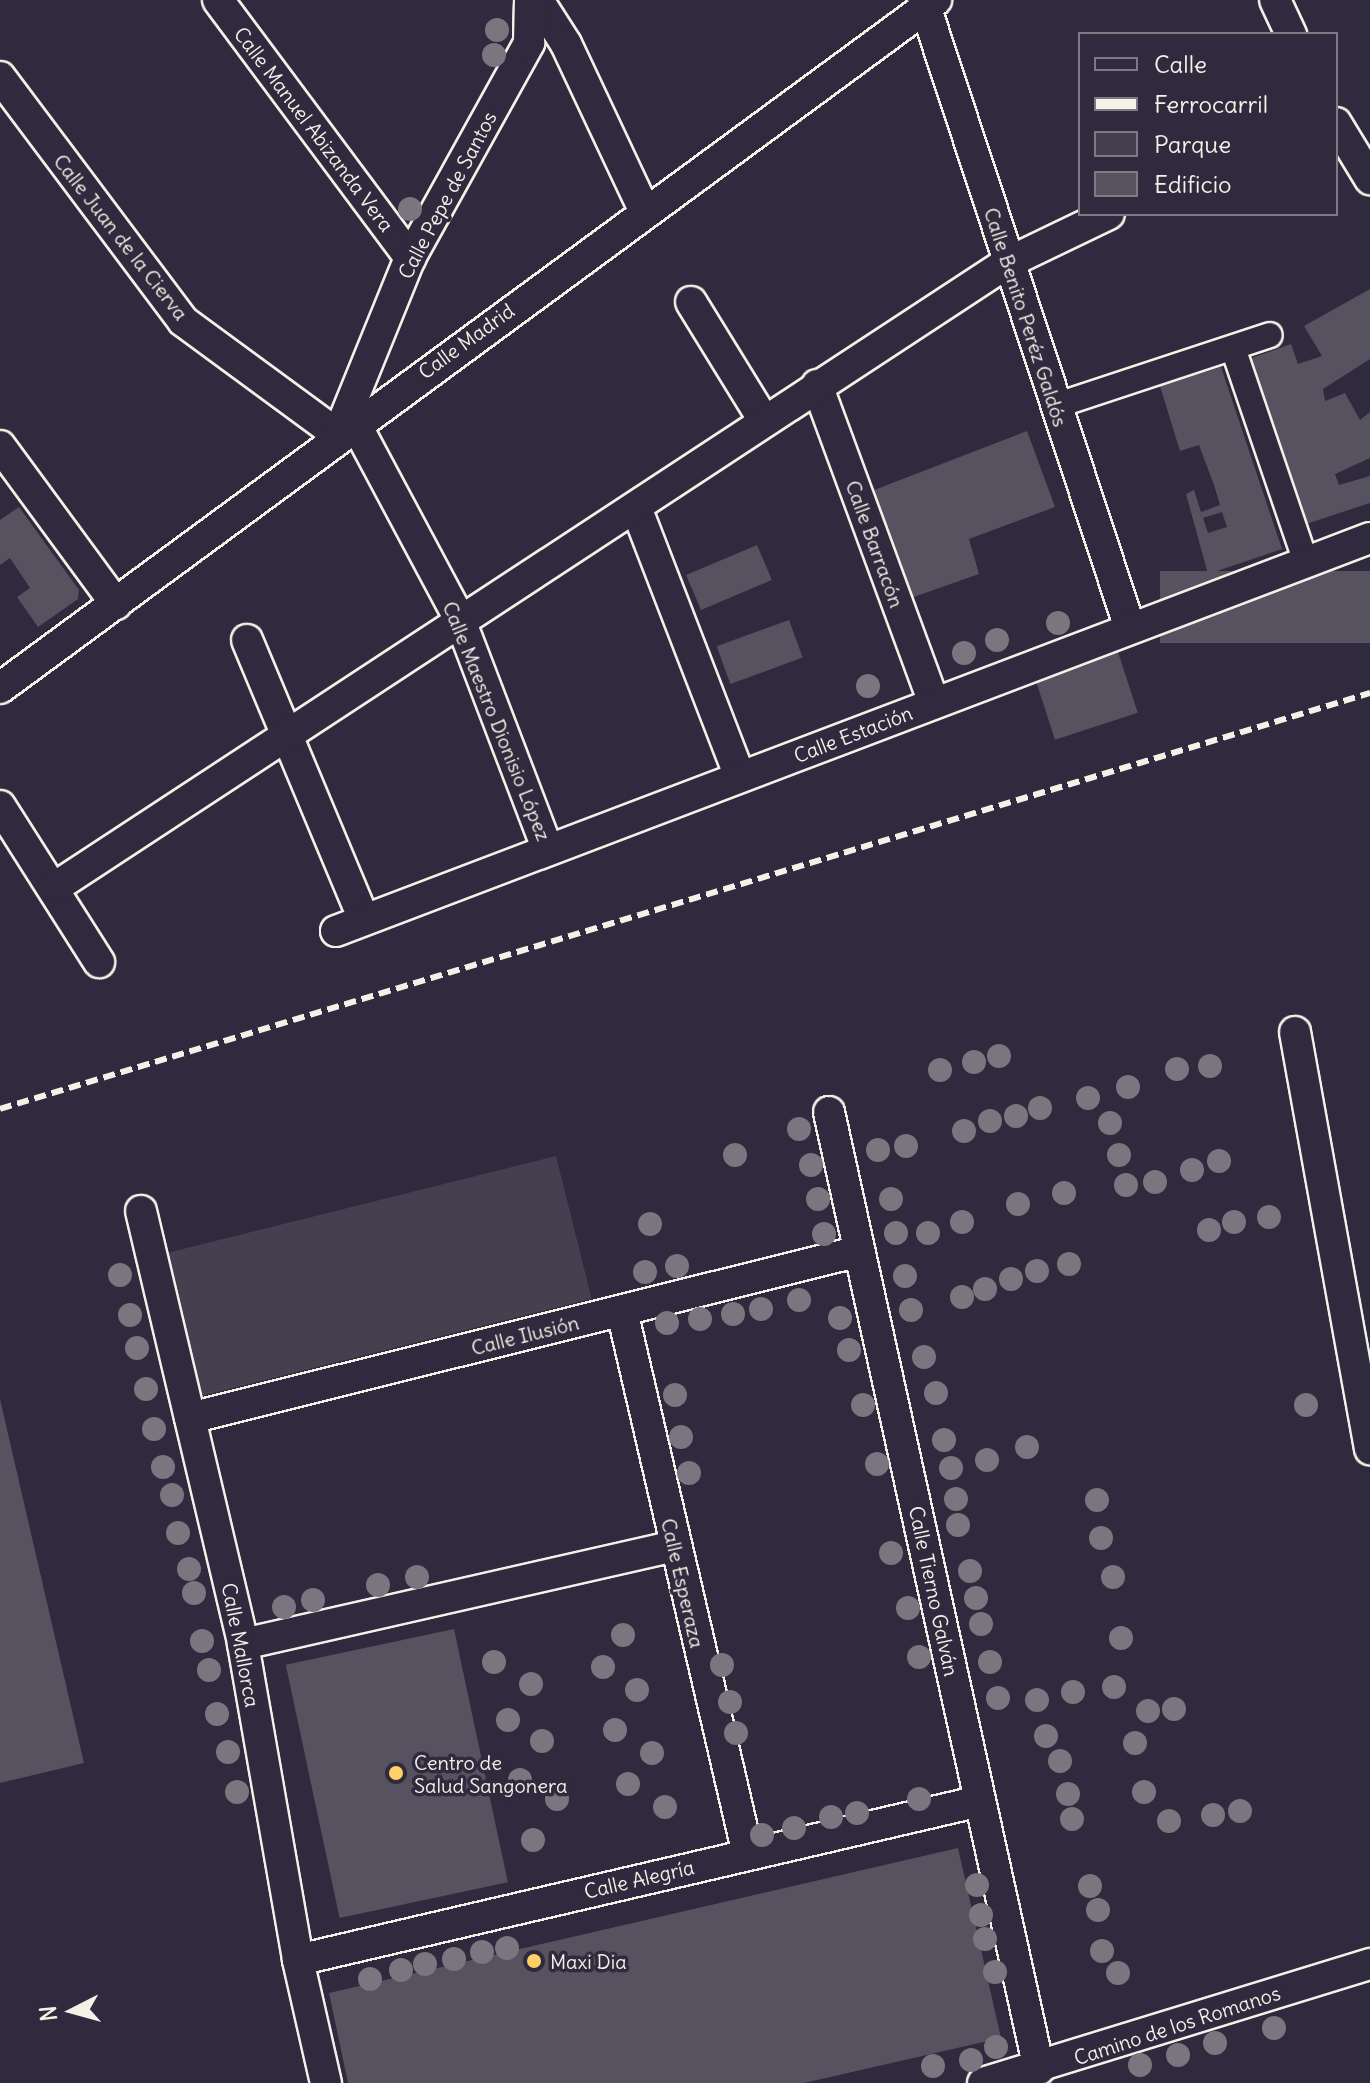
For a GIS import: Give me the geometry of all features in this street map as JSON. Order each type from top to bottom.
[{"type":"street","name":"Calle Manuel Abizanda Vera","points":[[218,0],[410,258]]},
{"type":"street","name":"Calle Pepe de Santos","points":[[346,429],[410,258],[529,43],[530,0]]},
{"type":"street","points":[[538,0],[566,44],[644,210]]},
{"type":"street","points":[[1275,0],[1290,32]]},
{"type":"street","name":"Calle Madrid","points":[[0,688],[644,210],[839,75],[929,2]]},
{"type":"street","name":"Calle Benito Peréz Galdós","points":[[929,2],[1007,263],[1130,628]]},
{"type":"street","name":"Calle Juan de la Cierva","points":[[0,77],[183,321],[346,429]]},
{"type":"street","points":[[1338,126],[1369,175]]},
{"type":"street","points":[[54,888],[460,620],[637,510],[763,419],[1007,263],[1105,216]]},
{"type":"street","points":[[691,302],[763,419]]},
{"type":"street","points":[[1055,406],[1270,335]]},
{"type":"street","points":[[1233,348],[1306,563]]},
{"type":"street","name":"Calle Barracón","points":[[817,385],[934,703]]},
{"type":"street","name":"Calle Maestro Dionisio López","points":[[346,429],[460,620],[548,850]]},
{"type":"street","points":[[0,446],[116,604]]},
{"type":"street","points":[[637,510],[740,777]]},
{"type":"street","name":"Calle Estación","points":[[336,931],[1370,538]]},
{"type":"street","points":[[247,640],[364,920]]},
{"type":"street","points":[[0,806],[99,962]]},
{"type":"street","points":[[1295,1032],[1370,1449]]},
{"type":"street","name":"Calle Tierno Galván","points":[[829,1112],[1039,2069]]},
{"type":"street","name":"Calle Mallorca","points":[[141,1211],[243,1644],[298,1960],[326,2083]]},
{"type":"street","name":"Calle Ilusión","points":[[190,1418],[860,1251]]},
{"type":"street","name":"Calle Esperaza","points":[[622,1311],[674,1546],[748,1854]]},
{"type":"street","points":[[243,1644],[674,1546]]},
{"type":"street","name":"Calle Alegría","points":[[298,1960],[980,1801]]},
{"type":"street","name":"Camino de los Romanos","points":[[988,2082],[1039,2069],[1370,1964]]},
{"type":"green space","points":[[556,1156],[592,1299],[202,1396],[167,1253]]},
{"type":"building","points":[[1370,289],[1370,359],[1323,389],[1325,401],[1345,393],[1360,420],[1370,412],[1370,458],[1335,474],[1339,485],[1370,476],[1370,503],[1303,525],[1249,359],[1291,344],[1298,364],[1322,356],[1304,326]]},
{"type":"building","points":[[1221,367],[1282,549],[1208,574],[1186,494],[1194,490],[1201,512],[1220,505],[1199,445],[1180,451],[1160,386]],"holes":[[[1222,512],[1227,527],[1208,533],[1203,518]]]},
{"type":"building","points":[[1027,431],[1055,507],[969,539],[979,574],[908,599],[869,492]]},
{"type":"building","points":[[19,507],[79,590],[78,599],[38,627],[17,597],[30,588],[10,558],[0,565],[0,520]]},
{"type":"building","points":[[757,545],[772,580],[701,610],[686,575]]},
{"type":"building","points":[[1160,571],[1370,571],[1370,643],[1160,643]]},
{"type":"building","points":[[789,620],[803,658],[730,684],[717,646]]},
{"type":"building","points":[[1118,652],[1138,713],[1055,740],[1035,679]]},
{"type":"building","points":[[0,1399],[84,1763],[0,1783]]},
{"type":"building","name":"Centro de Salud Sangonera","points":[[454,1629],[508,1882],[340,1918],[286,1665]]},
{"type":"building","name":"Maxi Dia","points":[[958,1848],[1001,2038],[804,2083],[348,2083],[329,1993]]},
{"type":"railway","points":[[0,1109],[1370,693]]},
{"type":"place","name":"Centro de Salud Sangonera","points":[[396,1773]]},
{"type":"place","name":"Maxi Dia","points":[[534,1961]]}]
